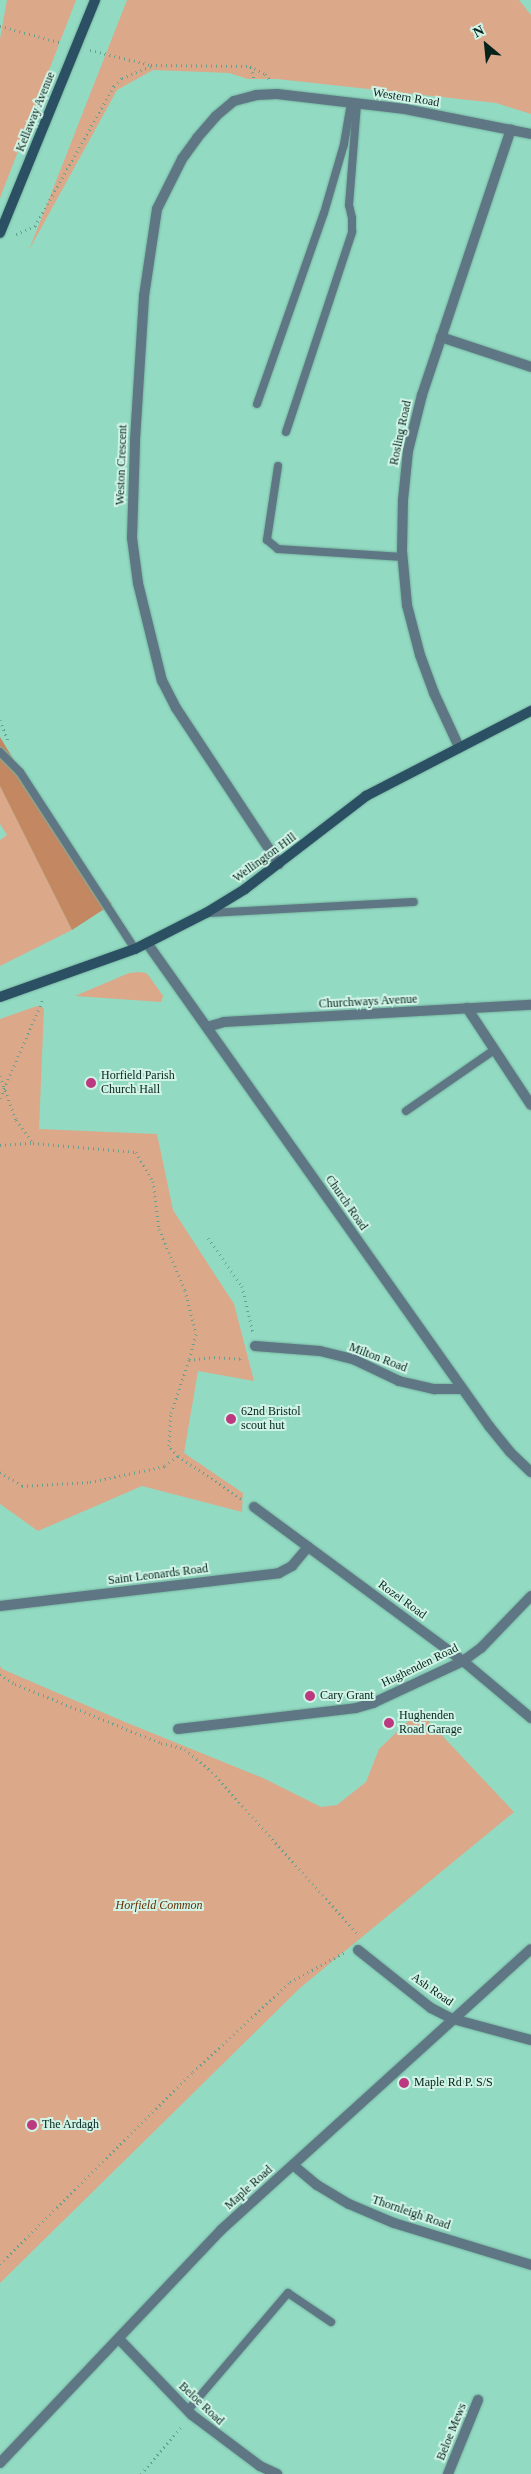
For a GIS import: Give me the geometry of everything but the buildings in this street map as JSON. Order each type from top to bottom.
[{"type":"street","name":"Kellaway Avenue","points":[[4,235],[95,0]]},
{"type":"street","name":"Western Road","points":[[277,94],[405,110],[511,128],[531,134]]},
{"type":"street","name":"Weston Crescent","points":[[277,94],[256,95],[234,101],[216,116],[182,159],[157,209],[144,296],[135,440],[132,538],[138,583],[162,681],[176,708],[279,864]]},
{"type":"street","name":"Rosling Road","points":[[460,747],[434,693],[420,655],[407,605],[403,557],[403,500],[408,450],[422,395],[511,128]]},
{"type":"street","points":[[441,337],[531,367]]},
{"type":"street","name":"Wellington Hill","points":[[0,997],[135,948],[206,914],[279,864],[366,796],[531,712]]},
{"type":"street","name":"Church Road","points":[[147,943],[462,1389],[510,1452],[531,1472]]},
{"type":"street","name":"Churchways Avenue","points":[[207,1027],[224,1022],[531,1005]]},
{"type":"street","points":[[467,1008],[531,1104]]},
{"type":"street","name":"Milton Road","points":[[250,1347],[320,1351],[355,1360],[399,1381],[435,1389],[462,1389]]},
{"type":"street","name":"Rozel Road","points":[[254,1507],[463,1661],[531,1718]]},
{"type":"street","name":"Saint Leonards Road","points":[[0,1606],[279,1573],[292,1566],[308,1546]]},
{"type":"street","name":"Hughenden Road","points":[[178,1728],[356,1708],[373,1703],[463,1661],[481,1648],[531,1596]]},
{"type":"street","name":"Ash Road","points":[[356,1948],[431,2008],[453,2020],[531,2040]]},
{"type":"street","name":"Maple Road","points":[[0,2463],[221,2230],[531,1949]]},
{"type":"street","name":"Thornleigh Road","points":[[293,2165],[317,2185],[349,2204],[394,2223],[531,2265]]},
{"type":"street","name":"Beloe Road","points":[[119,2339],[190,2413],[260,2466],[277,2474]]},
{"type":"street","name":"Beloe Mews","points":[[448,2474],[478,2400]]},
{"type":"lane","points":[[257,404],[324,213],[354,103]]},
{"type":"lane","points":[[286,432],[352,232],[352,218],[349,205],[354,103]]},
{"type":"lane","points":[[278,466],[267,540],[278,549],[403,557]]},
{"type":"lane","points":[[0,752],[20,772],[135,948]]},
{"type":"lane","points":[[206,914],[414,902]]},
{"type":"lane","points":[[406,1111],[494,1050]]},
{"type":"lane","points":[[190,2413],[288,2293],[331,2322]]},
{"type":"path","points":[[0,26],[151,65],[250,66],[265,74],[277,94]]},
{"type":"path","points":[[4,235],[34,226],[114,86],[122,78],[151,65]]},
{"type":"path","points":[[0,1098],[52,979]]},
{"type":"path","points":[[0,1076],[16,1120],[33,1143]]},
{"type":"path","points":[[0,1144],[33,1143],[136,1152],[153,1181],[159,1229],[185,1290],[196,1334],[171,1413],[170,1446],[178,1456],[254,1507]]},
{"type":"path","points":[[189,1360],[214,1357],[240,1358],[250,1347],[250,1313],[242,1286],[208,1238]]},
{"type":"path","points":[[0,1472],[22,1486],[90,1482],[164,1466],[178,1456]]},
{"type":"path","points":[[0,1674],[14,1684],[143,1736],[185,1748],[212,1772],[363,1940],[356,1948],[290,1982],[193,2072],[0,2264]]},
{"type":"path","points":[[141,2474],[190,2413]]},
{"type":"green space","points":[[7,0],[76,0],[0,198],[0,39]]},
{"type":"green space","points":[[127,0],[519,0],[531,15],[531,114],[496,103],[277,79],[248,79],[229,73],[153,70],[117,90],[29,250]]},
{"type":"green space","points":[[0,786],[72,930],[0,966],[0,840],[7,835],[0,824]]},
{"type":"green space","points":[[129,973],[146,973],[149,976],[163,996],[161,1002],[75,996]]},
{"type":"green space","points":[[37,1006],[44,1008],[39,1129],[157,1134],[173,1210],[234,1304],[254,1381],[198,1371],[184,1453],[243,1493],[242,1512],[142,1486],[38,1531],[0,1504],[0,1019]]},
{"type":"green space","name":"Horfield Common","points":[[0,1666],[2,1669],[125,1722],[263,1778],[321,1807],[337,1805],[366,1782],[379,1749],[419,1711],[514,1812],[300,1988],[0,2283]]},
{"type":"shaded area","points":[[0,737],[61,838],[112,904],[72,930],[0,786]]},
{"type":"place","name":"Horfield Parish Church Hall","points":[[91,1083]]},
{"type":"place","name":"62nd Bristol scout hut","points":[[231,1419]]},
{"type":"place","name":"Cary Grant","points":[[310,1696]]},
{"type":"place","name":"Hughenden Road Garage","points":[[389,1723]]},
{"type":"place","name":"Maple Rd P. S/S","points":[[404,2083]]},
{"type":"place","name":"The Ardagh","points":[[32,2125]]}]
